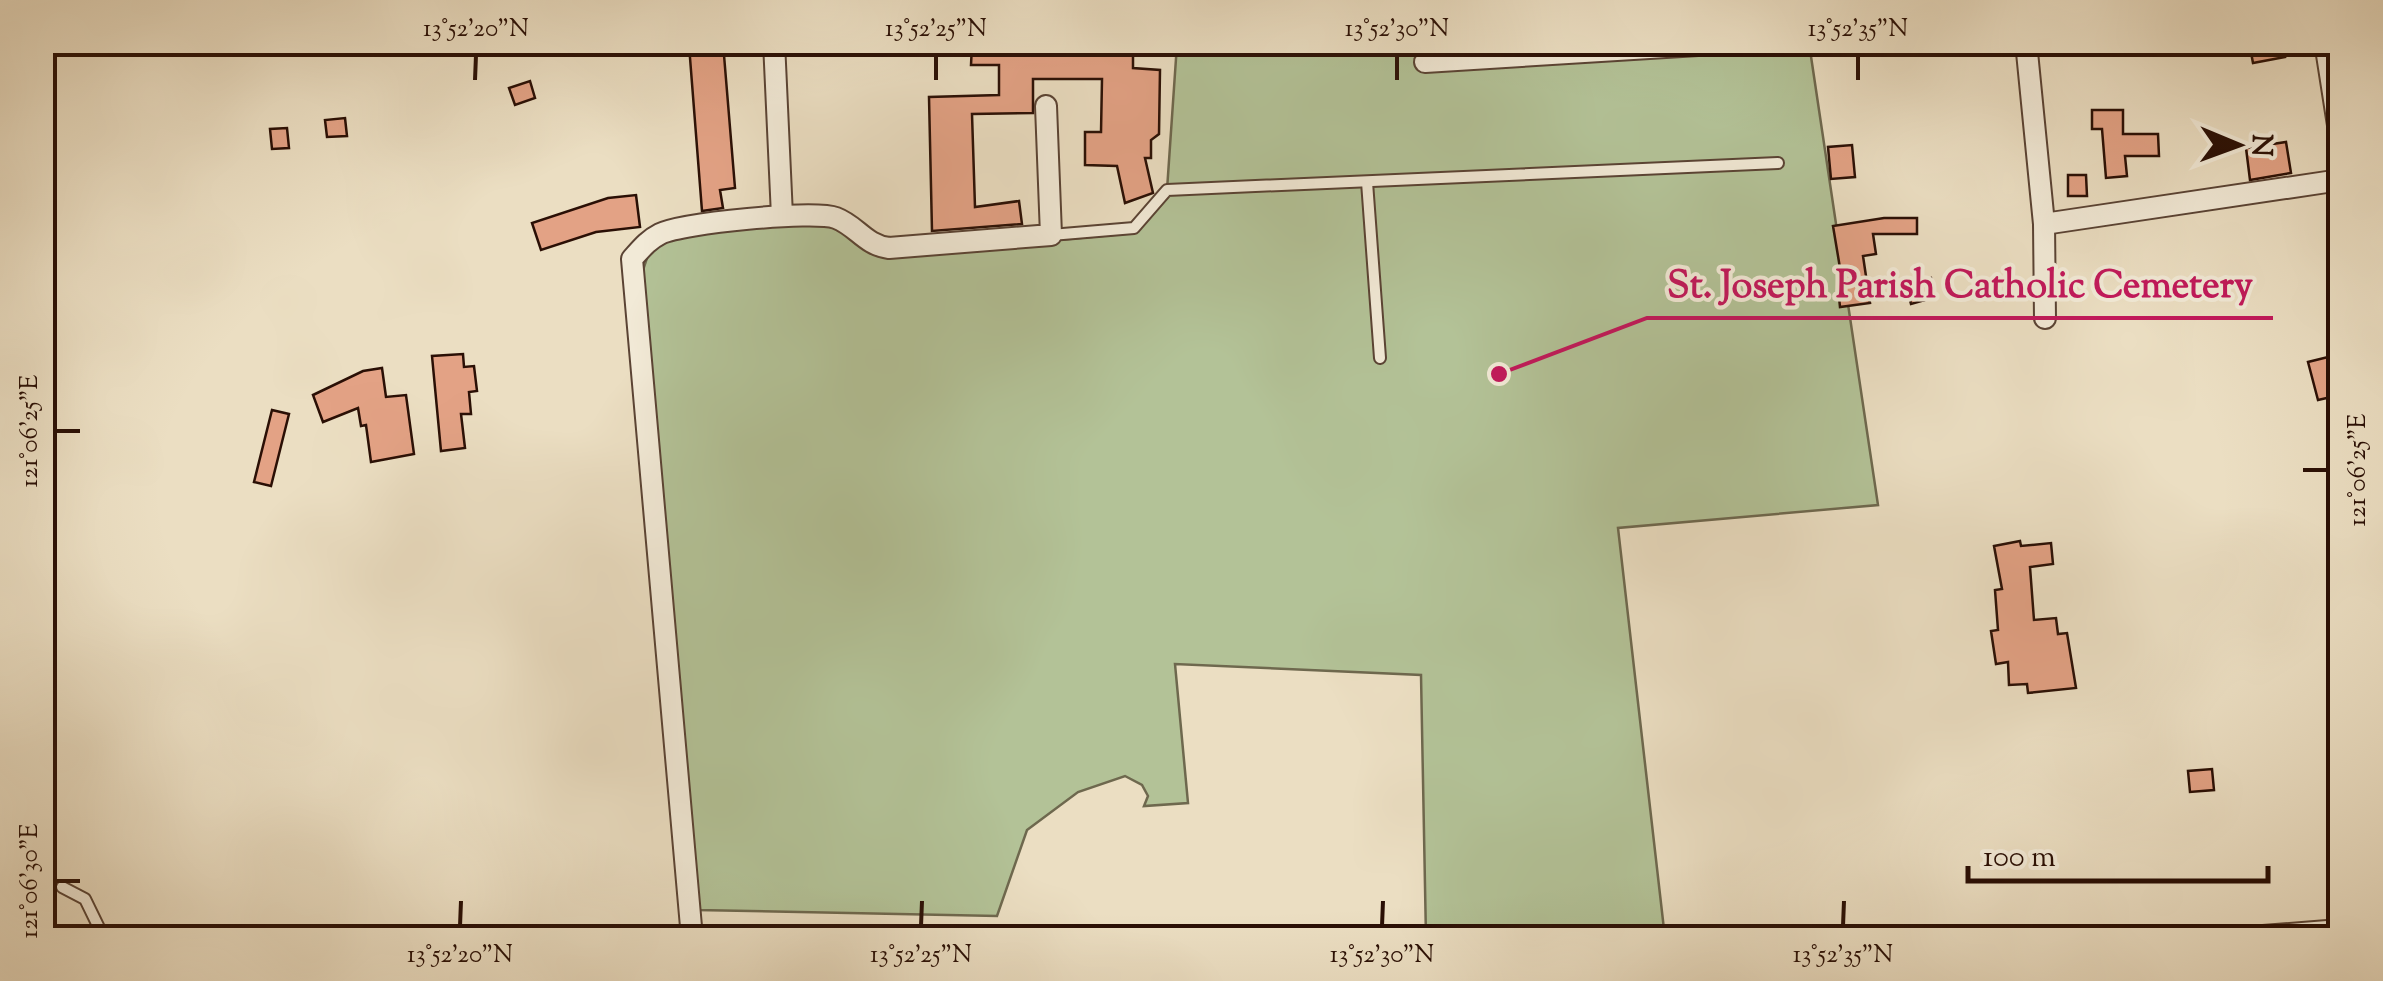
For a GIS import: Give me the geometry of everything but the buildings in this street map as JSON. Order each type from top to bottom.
[{"type":"street","points":[[774,42],[782,216]]},
{"type":"street","points":[[1425,62],[1747,42]]},
{"type":"street","points":[[2026,42],[2044,224],[2046,318]]},
{"type":"street","points":[[2325,42],[2340,138]]},
{"type":"street","points":[[692,938],[632,259],[664,232],[782,216],[839,219],[865,240],[889,248],[1052,235],[1046,106]]},
{"type":"street","points":[[2044,224],[2340,180]]},
{"type":"street","points":[[2237,938],[2340,930]]},
{"type":"lane","points":[[1052,235],[1134,228],[1167,190],[1778,163]]},
{"type":"lane","points":[[1367,182],[1380,358]]},
{"type":"lane","points":[[62,888],[85,899],[104,938]]},
{"type":"green space","points":[[1809,43],[1878,505],[1618,528],[1665,938],[1426,938],[1421,675],[1175,664],[1188,803],[1144,806],[1148,796],[1142,785],[1125,776],[1078,792],[1027,830],[997,916],[697,910],[641,276],[649,252],[665,238],[780,223],[835,222],[890,256],[1133,233],[1167,190],[1177,44]]},
{"type":"place","name":"St. Joseph Parish Catholic Cemetery","points":[[1499,374]]}]
